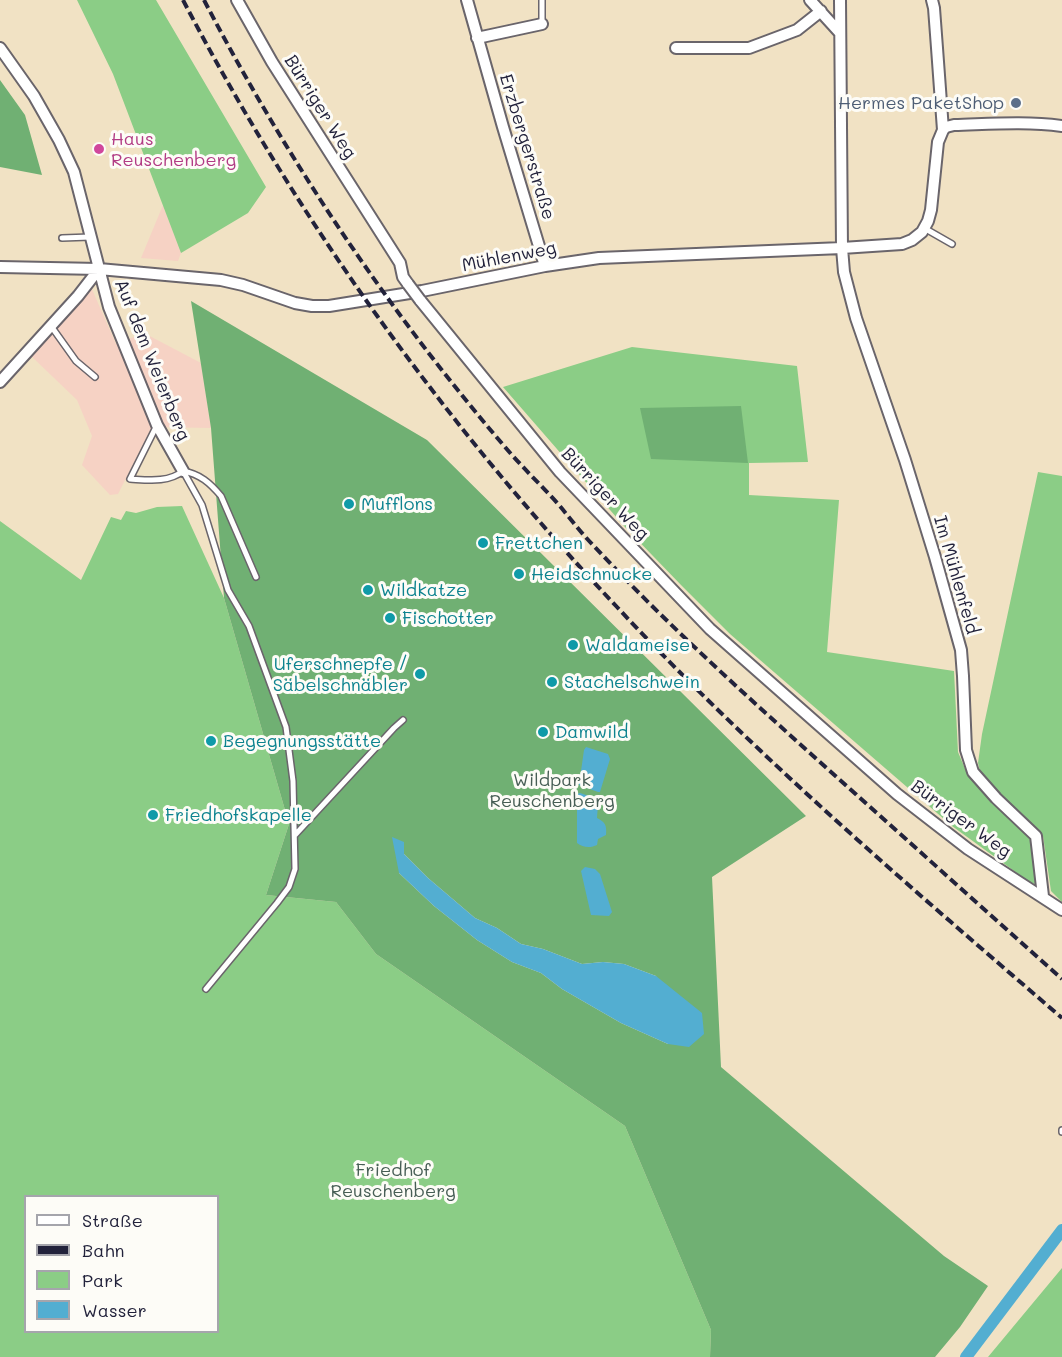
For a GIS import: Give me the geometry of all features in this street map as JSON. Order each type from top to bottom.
[{"type":"street","name":"Bürriger Weg","points":[[237,0],[278,72],[400,263],[403,277],[560,472],[710,629],[897,794],[968,849],[1062,910]]},
{"type":"street","name":"Erzbergerstraße","points":[[467,0],[545,266]]},
{"type":"street","points":[[810,0],[840,33]]},
{"type":"street","name":"Im Mühlenfeld","points":[[840,0],[844,272],[856,318],[905,460],[935,557],[961,651],[966,750],[974,772],[996,798],[1036,836],[1043,896]]},
{"type":"street","points":[[924,228],[931,210],[938,142],[943,130],[932,0]]},
{"type":"street","points":[[676,48],[749,48],[797,30],[821,11]]},
{"type":"street","points":[[477,38],[542,24]]},
{"type":"street","name":"Auf dem Weierberg","points":[[0,48],[34,96],[74,172],[109,307],[157,425],[183,471]]},
{"type":"street","points":[[943,130],[946,127],[965,124],[1044,123],[1062,126]]},
{"type":"street","name":"Mühlenweg","points":[[0,267],[99,269],[220,279],[295,303],[329,306],[599,258],[902,244],[912,240],[924,228]]},
{"type":"street","points":[[0,381],[78,296],[99,269]]},
{"type":"lane","points":[[542,0],[542,24]]},
{"type":"lane","points":[[924,228],[952,244]]},
{"type":"lane","points":[[62,238],[90,237]]},
{"type":"lane","points":[[51,326],[76,361],[95,377]]},
{"type":"lane","points":[[157,425],[130,479],[155,481],[177,476],[183,471],[195,473],[221,496],[256,577]]},
{"type":"lane","name":"Auf dem Weierberg","points":[[183,471],[202,505],[228,590],[249,626],[286,727],[293,781],[295,869],[289,887],[206,989]]},
{"type":"lane","points":[[295,835],[403,720]]},
{"type":"shaded area","points":[[163,205],[181,253],[178,261],[141,258]]},
{"type":"shaded area","points":[[91,287],[116,344],[144,333],[201,363],[211,428],[152,427],[118,494],[110,495],[82,465],[92,436],[77,400],[29,354]]},
{"type":"green space","points":[[77,0],[156,0],[266,187],[248,213],[181,253],[113,74]]},
{"type":"green space","points":[[0,80],[25,115],[42,175],[0,167]]},
{"type":"green space","name":"Wildpark Reuschenberg","points":[[191,301],[427,440],[806,816],[712,877],[721,1067],[944,1256],[988,1286],[960,1327],[935,1357],[710,1357],[711,1330],[625,1126],[376,954],[336,902],[266,895],[289,824],[224,598],[211,428]],"holes":[[[404,842],[404,854],[475,918],[497,928],[521,944],[543,949],[582,964],[603,962],[624,964],[656,976],[668,1044],[621,1023],[562,989],[541,973],[512,962],[477,940],[434,906],[399,873]]]},
{"type":"green space","points":[[632,347],[797,366],[808,462],[749,463],[749,495],[839,500],[827,652],[954,671],[958,752],[966,771],[1032,837],[1035,884],[952,826],[730,634],[624,526],[503,387]]},
{"type":"green space","points":[[741,406],[748,463],[651,459],[640,408]]},
{"type":"green space","points":[[1038,472],[1062,476],[1062,902],[1051,891],[1043,836],[981,775],[978,763],[982,734]]},
{"type":"green space","name":"Friedhof Reuschenberg","points":[[182,506],[224,598],[289,824],[266,895],[336,902],[376,954],[625,1126],[711,1330],[710,1357],[0,1357],[0,521],[81,580],[111,517],[121,520],[126,511],[136,513],[157,507]]},
{"type":"green space","points":[[1062,1268],[1062,1357],[988,1357]]},
{"type":"water","points":[[586,747],[608,754],[610,759],[600,792],[579,785]]},
{"type":"water","points":[[580,793],[596,801],[597,818],[606,826],[606,835],[598,839],[597,845],[592,847],[584,847],[577,843],[577,794]]},
{"type":"water","points":[[392,837],[404,842],[404,854],[475,918],[497,928],[521,944],[543,949],[582,964],[603,962],[624,964],[656,976],[702,1013],[704,1034],[689,1047],[668,1044],[621,1023],[562,989],[541,973],[512,962],[477,940],[434,906],[399,873]]},
{"type":"water","points":[[585,867],[595,869],[600,874],[612,912],[609,916],[591,915],[581,871]]},
{"type":"waterway","points":[[966,1357],[1062,1230]]},
{"type":"railway","points":[[183,0],[275,163],[379,318],[493,467],[554,538],[669,662],[778,767],[890,869],[1062,1018]]},
{"type":"railway","points":[[204,0],[269,118],[342,232],[380,288],[462,396],[511,454],[621,575],[680,633],[770,717],[1062,979]]},
{"type":"place","name":"Hermes PaketShop","points":[[1016,103]]},
{"type":"place","name":"Haus Reuschenberg","points":[[99,149]]},
{"type":"place","name":"Mufflons","points":[[349,504]]},
{"type":"place","name":"Frettchen","points":[[483,543]]},
{"type":"place","name":"Heidschnucke","points":[[519,574]]},
{"type":"place","name":"Wildkatze","points":[[368,590]]},
{"type":"place","name":"Fischotter","points":[[390,618]]},
{"type":"place","name":"Waldameise","points":[[573,645]]},
{"type":"place","name":"Uferschnepfe / Säbelschnäbler","points":[[420,674]]},
{"type":"place","name":"Stachelschwein","points":[[552,682]]},
{"type":"place","name":"Damwild","points":[[543,732]]},
{"type":"place","name":"Begegnungsstätte","points":[[211,741]]},
{"type":"place","name":"Friedhofskapelle","points":[[153,815]]}]
